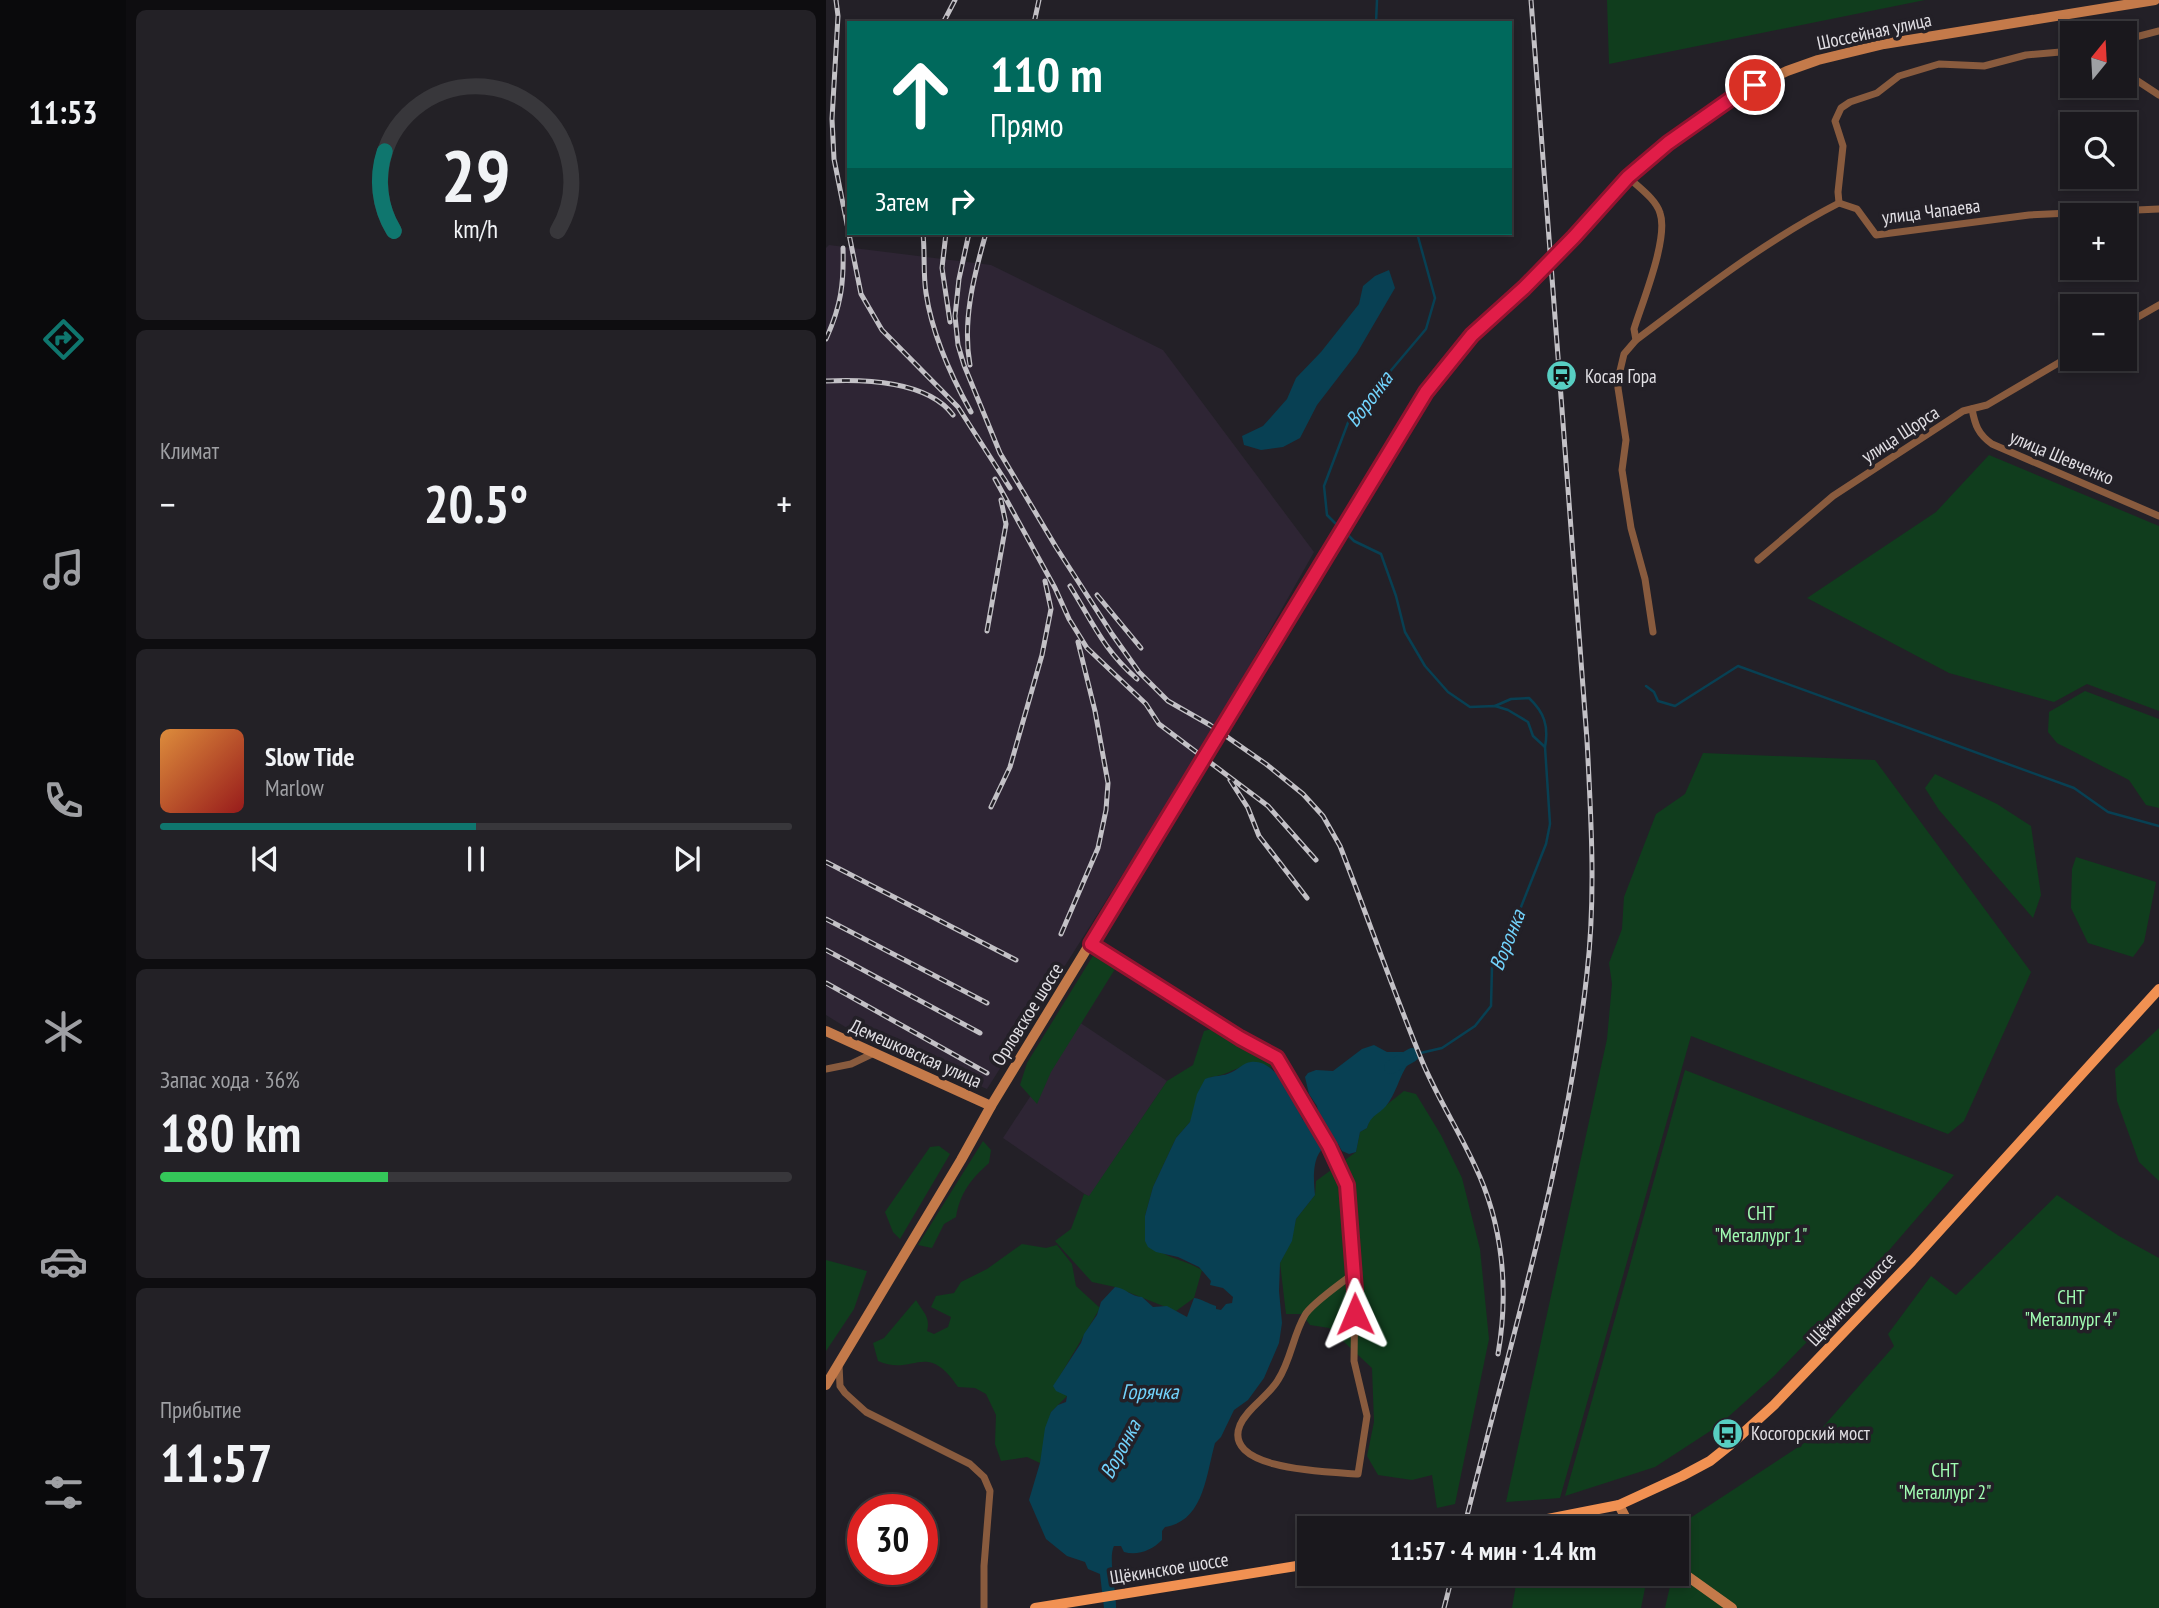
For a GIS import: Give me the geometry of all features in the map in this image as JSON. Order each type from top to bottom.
[{"type":"main road","name":"Шоссейная улица","points":[[1524,288],[1628,177],[1668,143],[1755,85],[1818,60],[1884,44],[2155,0]]},
{"type":"main road","name":"Орловское шоссе","points":[[826,1385],[991,1106],[1426,392],[1472,335],[1524,288]]},
{"type":"main road","name":"Щёкинское шоссе","points":[[1563,1516],[1619,1505],[1710,1461],[1774,1405],[1904,1269],[2159,989]]},
{"type":"main road","name":"Демешковская улица","points":[[826,1031],[991,1106]]},
{"type":"main road","points":[[1619,1505],[1625,1516]]},
{"type":"main road","name":"Щёкинское шоссе","points":[[1035,1608],[1297,1566]]},
{"type":"main road","points":[[1689,1577],[1731,1608]]},
{"type":"street","points":[[2137,36],[2159,30]]},
{"type":"street","points":[[1653,632],[1645,579],[1631,528],[1622,470],[1626,440],[1618,388],[1624,354],[1636,341],[1733,266],[1795,226],[1839,204],[1843,146],[1835,121],[1841,108],[1877,93],[1899,76],[1939,64],[1984,66],[2026,55],[2060,52]]},
{"type":"street","points":[[2137,81],[2159,95]]},
{"type":"street","points":[[1628,177],[1661,214],[1661,238],[1634,329],[1636,341]]},
{"type":"street","name":"улица Чапаева","points":[[1839,204],[1857,209],[1876,235],[2029,215],[2159,209]]},
{"type":"street","points":[[2137,318],[2159,305]]},
{"type":"street","name":"улица Щорса","points":[[1758,560],[1833,496],[1963,411],[1987,405],[2060,362]]},
{"type":"street","name":"улица Шевченко","points":[[1972,408],[1975,425],[1981,436],[1992,444],[2159,516]]},
{"type":"street","points":[[1091,944],[1240,1038],[1277,1058],[1329,1146],[1347,1185],[1354,1273],[1354,1360],[1367,1416],[1358,1474],[1275,1467],[1249,1454],[1239,1445],[1237,1436],[1241,1423],[1275,1386],[1305,1314],[1354,1273]]},
{"type":"street","points":[[826,1069],[851,1064],[875,1052]]},
{"type":"street","points":[[839,1364],[840,1385],[845,1394],[866,1412],[971,1464],[984,1477],[990,1491],[984,1566],[984,1608]]},
{"type":"shaded area","points":[[829,245],[991,265],[1163,350],[1314,552],[1207,741],[987,1089],[847,1028],[826,1015],[826,248]]},
{"type":"shaded area","points":[[1079,1022],[1167,1081],[1089,1197],[1003,1138]]},
{"type":"green space","points":[[1607,0],[1925,0],[1609,64]]},
{"type":"green space","points":[[1989,455],[2159,526],[2159,711],[2087,684],[2054,702],[1949,673],[1807,598],[1936,512]]},
{"type":"green space","points":[[2085,691],[2159,719],[2159,808],[2146,805],[2129,780],[2057,743],[2048,732],[2049,712]]},
{"type":"green space","points":[[1703,753],[1875,760],[2031,972],[1964,1121],[1948,1134],[1691,1036],[1560,1498],[1506,1502],[1607,1039],[1612,984],[1609,963],[1622,929],[1624,897],[1656,814],[1685,794]]},
{"type":"green space","points":[[1935,774],[1997,804],[2031,826],[2041,895],[2033,918],[1939,810],[1925,788]]},
{"type":"green space","points":[[2076,857],[2156,882],[2144,942],[2133,957],[2088,943],[2071,908],[2072,869]]},
{"type":"green space","points":[[1094,954],[1115,969],[1051,1072],[1037,1104],[1020,1085],[1027,1063]]},
{"type":"green space","points":[[2159,1028],[2159,1181],[2139,1162],[2117,1101],[2115,1069]]},
{"type":"green space","points":[[1212,1029],[1262,1056],[1269,1061],[1272,1068],[1248,1065],[1210,1077],[1190,1122],[1176,1138],[1153,1187],[1145,1216],[1145,1241],[1158,1251],[1202,1270],[1194,1298],[1176,1311],[1115,1287],[1092,1282],[1055,1241],[1071,1229],[1084,1194],[1089,1196],[1167,1081],[1193,1065],[1204,1031]]},
{"type":"green space","name":"СНТ \"Металлург 1\"","points":[[1685,1070],[1954,1175],[1834,1314],[1774,1376],[1718,1426],[1655,1467],[1565,1496]]},
{"type":"green space","points":[[1404,1091],[1416,1094],[1441,1135],[1462,1178],[1480,1249],[1489,1339],[1455,1504],[1437,1508],[1432,1475],[1412,1480],[1378,1475],[1367,1456],[1374,1422],[1372,1368],[1329,1328],[1310,1325],[1302,1314],[1286,1314],[1280,1263],[1291,1241],[1296,1219],[1315,1195],[1316,1181],[1356,1152],[1360,1132],[1367,1128],[1370,1118]]},
{"type":"green space","points":[[983,1141],[991,1150],[989,1163],[967,1187],[956,1217],[944,1224],[932,1248],[918,1245]]},
{"type":"green space","points":[[939,1146],[950,1154],[900,1239],[893,1232],[885,1212],[930,1147]]},
{"type":"green space","name":"СНТ \"Металлург 2\"","points":[[2057,1195],[2119,1236],[2159,1258],[2159,1608],[1665,1608],[1670,1586],[1689,1586],[1689,1519],[1815,1436],[1894,1346],[1888,1334],[1931,1276],[1956,1295]]},
{"type":"green space","points":[[1022,1244],[1046,1248],[1057,1245],[1072,1264],[1076,1286],[1100,1308],[1054,1386],[1068,1395],[1051,1412],[1040,1463],[1027,1457],[1001,1461],[995,1444],[996,1415],[986,1394],[975,1388],[958,1387],[947,1373],[928,1362],[890,1365],[878,1361],[873,1343],[884,1338],[916,1300],[927,1318],[927,1331],[934,1334],[948,1327],[951,1317],[931,1307],[936,1296],[954,1293],[961,1282],[987,1269]]},
{"type":"green space","points":[[826,1260],[867,1271],[854,1309],[826,1351]]},
{"type":"green space","points":[[1516,1586],[1645,1586],[1641,1608],[1512,1608]]},
{"type":"water","points":[[1389,270],[1395,288],[1357,353],[1317,405],[1300,438],[1283,447],[1261,450],[1244,445],[1242,436],[1263,426],[1287,399],[1296,378],[1321,352],[1359,304],[1363,286],[1375,276]]},
{"type":"water","name":"Горячка","points":[[1374,1045],[1387,1052],[1403,1052],[1408,1064],[1389,1101],[1367,1128],[1360,1132],[1356,1152],[1349,1154],[1342,1151],[1338,1144],[1329,1145],[1318,1155],[1314,1170],[1315,1195],[1296,1219],[1292,1241],[1280,1263],[1282,1323],[1279,1343],[1264,1378],[1248,1400],[1234,1410],[1221,1437],[1215,1443],[1206,1482],[1196,1506],[1188,1516],[1165,1527],[1162,1540],[1154,1547],[1129,1553],[1124,1552],[1121,1546],[1114,1546],[1112,1566],[1116,1608],[1104,1608],[1100,1574],[1088,1569],[1085,1562],[1067,1556],[1046,1539],[1029,1500],[1051,1412],[1066,1402],[1067,1396],[1056,1391],[1053,1386],[1097,1315],[1101,1302],[1115,1287],[1142,1297],[1153,1307],[1167,1306],[1187,1317],[1194,1298],[1221,1310],[1226,1304],[1232,1303],[1233,1297],[1223,1288],[1210,1285],[1211,1281],[1199,1267],[1178,1257],[1156,1252],[1148,1247],[1145,1241],[1145,1216],[1153,1187],[1176,1138],[1190,1122],[1197,1094],[1205,1079],[1229,1074],[1251,1062],[1261,1063],[1277,1074],[1303,1120],[1309,1121],[1319,1114],[1309,1094],[1305,1077],[1308,1073],[1316,1070],[1333,1071],[1362,1049]]},
{"type":"waterway","name":"Воронка","points":[[1376,21],[1377,0]]},
{"type":"waterway","name":"Воронка","points":[[1339,527],[1327,515],[1324,486],[1349,420],[1426,329],[1435,298],[1418,235]]},
{"type":"waterway","name":"Воронка","points":[[1344,531],[1354,541],[1381,554],[1405,632],[1425,666],[1448,692],[1470,707],[1495,706],[1508,710],[1528,722],[1533,736],[1545,747],[1550,824],[1546,844],[1509,937],[1492,967],[1491,1006],[1475,1026],[1442,1048],[1412,1055]]},
{"type":"waterway","points":[[1646,686],[1654,692],[1658,701],[1675,706],[1738,666],[2074,788],[2108,812],[2159,826]]},
{"type":"waterway","points":[[1495,706],[1511,699],[1529,698],[1544,720],[1545,747]]},
{"type":"waterway","name":"Воронка","points":[[1391,1067],[1412,1055]]},
{"type":"railway","points":[[836,0],[838,16],[832,119],[834,159],[847,224]]},
{"type":"railway","points":[[944,21],[955,0]]},
{"type":"railway","points":[[1034,21],[1039,0]]},
{"type":"railway","points":[[1467,1516],[1535,1252],[1566,1113],[1590,944],[1592,856],[1587,740],[1531,0]]},
{"type":"railway","points":[[849,235],[861,294],[882,330],[958,407],[1010,488]]},
{"type":"railway","points":[[923,235],[925,286],[933,324],[950,369],[971,412]]},
{"type":"railway","points":[[946,235],[942,268],[950,322]]},
{"type":"railway","points":[[969,235],[959,279],[955,316],[958,345],[1000,453],[1056,547],[1139,672],[1168,701],[1210,725],[1303,794],[1323,816],[1340,846],[1422,1061],[1475,1166],[1492,1211],[1503,1282],[1498,1354]]},
{"type":"railway","points":[[970,365],[968,315],[986,235]]},
{"type":"railway","points":[[826,339],[841,295],[843,248]]},
{"type":"railway","points":[[826,381],[894,384],[928,395],[953,415]]},
{"type":"railway","points":[[995,479],[1087,648],[1146,704],[1159,724],[1268,806],[1316,860]]},
{"type":"railway","points":[[987,631],[1006,524],[1001,500]]},
{"type":"railway","points":[[991,807],[1010,767],[1042,655],[1051,609],[1045,581]]},
{"type":"railway","points":[[1070,586],[1107,646],[1137,679]]},
{"type":"railway","points":[[1097,595],[1141,648]]},
{"type":"railway","points":[[1061,934],[1098,848],[1106,810],[1108,783],[1095,711],[1078,642]]},
{"type":"railway","points":[[1230,780],[1248,808],[1259,836],[1307,898]]},
{"type":"railway","points":[[826,862],[1016,960]]},
{"type":"railway","points":[[826,919],[987,1003]]},
{"type":"railway","points":[[826,950],[980,1033]]},
{"type":"railway","points":[[826,983],[987,1073]]},
{"type":"railway","points":[[1444,1608],[1450,1586]]},
{"type":"place","name":"Косая Гора","points":[[1562,376]]},
{"type":"place","name":"Косогорский мост","points":[[1728,1433]]},
{"type":"route","points":[[1355,1314],[1347,1185],[1329,1146],[1277,1058],[1240,1038],[1091,944],[1426,392],[1472,335],[1524,288],[1628,177],[1668,143],[1755,85]]},
{"type":"park label","name":"СНТ \"Металлург 4\"","points":[[2071,1308]]}]
